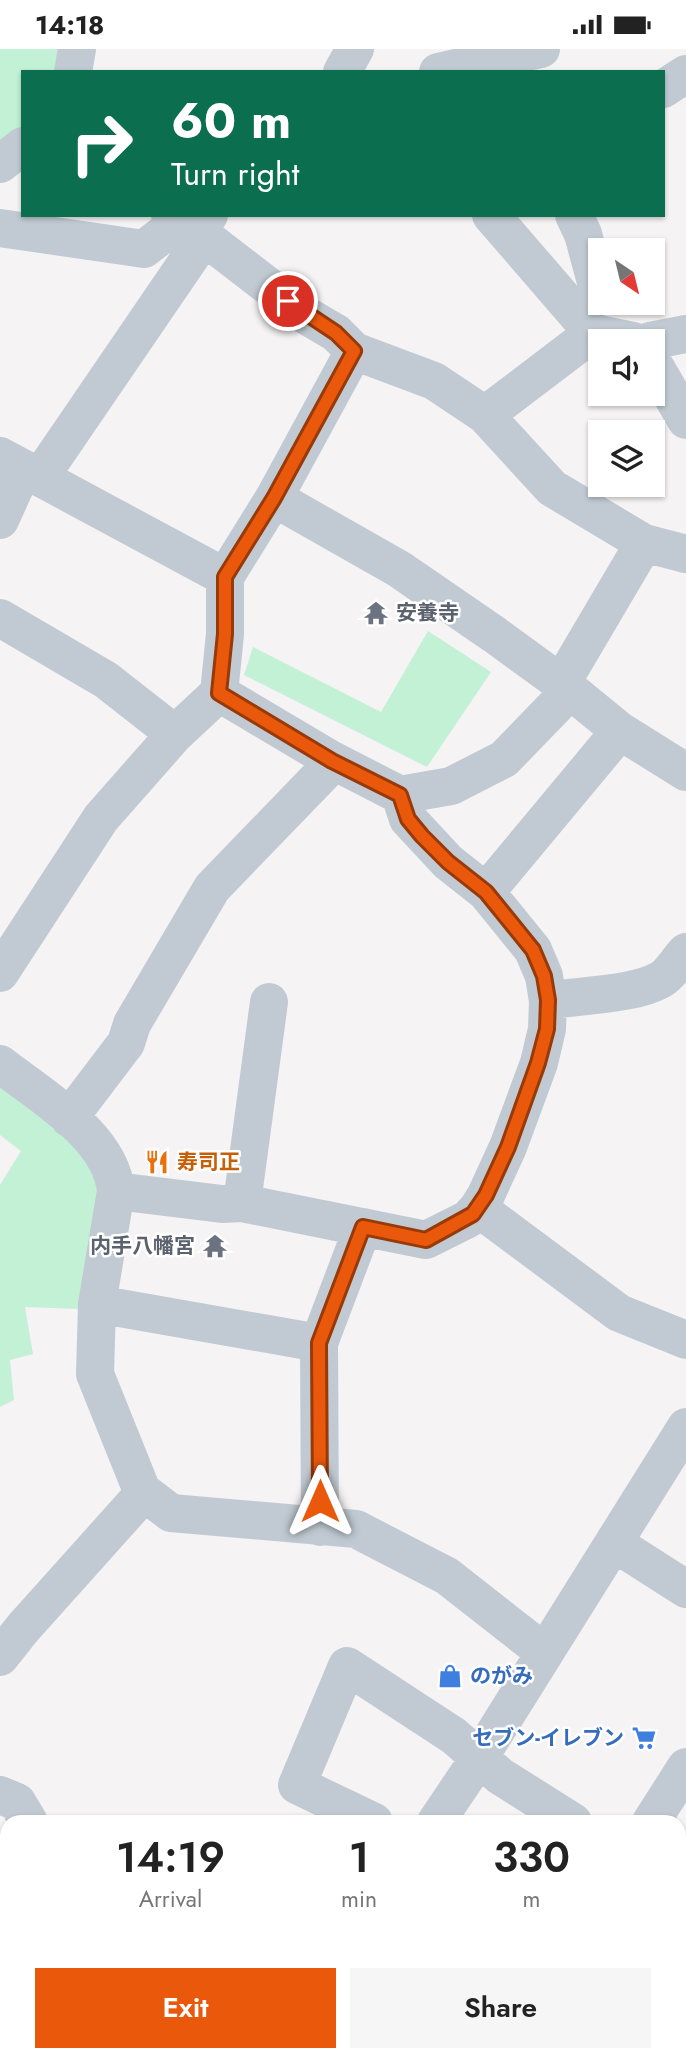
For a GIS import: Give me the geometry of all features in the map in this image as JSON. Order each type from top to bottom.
[{"type":"street","points":[[73,70],[77,49]]},
{"type":"street","points":[[343,70],[355,49]]},
{"type":"street","points":[[424,49],[432,70]]},
{"type":"street","points":[[447,70],[541,49]]},
{"type":"street","points":[[665,88],[686,74]]},
{"type":"street","points":[[0,164],[21,148]]},
{"type":"street","points":[[493,217],[616,325],[686,334]]},
{"type":"street","points":[[575,217],[616,325]]},
{"type":"street","points":[[14,225],[144,249],[193,220]]},
{"type":"street","points":[[193,220],[307,316],[336,333],[354,351],[434,381],[485,415],[552,488],[644,543],[686,554]]},
{"type":"street","points":[[15,465],[47,467],[198,246],[193,220]]},
{"type":"street","points":[[485,415],[616,325]]},
{"type":"street","points":[[0,973],[101,818],[175,734],[219,693],[225,634],[225,577],[274,498],[354,351]]},
{"type":"street","points":[[665,382],[684,411]]},
{"type":"street","points":[[0,520],[19,480],[15,465]]},
{"type":"street","points":[[15,465],[225,577]]},
{"type":"street","points":[[274,498],[399,569],[565,686],[620,731],[686,772]]},
{"type":"street","points":[[219,693],[332,761],[400,795],[451,786],[504,759],[563,698],[568,673],[644,543]]},
{"type":"street","points":[[0,618],[106,680],[175,734]]},
{"type":"street","points":[[486,892],[620,731]]},
{"type":"street","points":[[69,1118],[126,1043],[132,1024],[212,888],[326,771]]},
{"type":"street","points":[[117,1191],[222,1204],[242,1203],[426,1240],[468,1219],[478,1208],[508,1147],[538,1063],[547,1029],[548,1000],[544,976],[533,950],[486,892],[448,862],[408,819],[400,795]]},
{"type":"street","points":[[548,1000],[623,992],[661,980],[686,952]]},
{"type":"street","points":[[242,1203],[269,1002]]},
{"type":"street","points":[[0,1064],[80,1126],[106,1158],[115,1178],[117,1191],[97,1304],[95,1374],[144,1493],[171,1513],[356,1529],[447,1576],[544,1653]]},
{"type":"street","points":[[478,1208],[619,1313],[686,1340]]},
{"type":"street","points":[[320,1527],[319,1343],[363,1227]]},
{"type":"street","points":[[97,1304],[319,1343]]},
{"type":"street","points":[[441,1815],[686,1427]]},
{"type":"street","points":[[0,1657],[144,1493]]},
{"type":"street","points":[[614,1543],[686,1589]]},
{"type":"street","points":[[359,1815],[297,1785],[347,1666],[454,1736],[500,1776],[562,1815]]},
{"type":"street","points":[[655,1815],[686,1767]]},
{"type":"street","points":[[0,1795],[17,1802],[25,1815]]},
{"type":"green space","points":[[0,49],[63,49],[58,70],[21,70],[21,143],[0,164]]},
{"type":"green space","points":[[428,631],[491,672],[427,767],[244,675],[253,647],[381,712]]},
{"type":"green space","points":[[0,1087],[72,1142],[99,1182],[81,1309],[25,1307],[33,1354],[10,1360],[14,1400],[0,1407],[0,1185],[21,1151],[0,1135]]},
{"type":"place","name":"安養寺","points":[[376,613]]},
{"type":"place","name":"寿司正","points":[[157,1162]]},
{"type":"place","name":"内手八幡宮","points":[[215,1246]]},
{"type":"place","name":"のがみ","points":[[450,1676]]},
{"type":"place","name":"セブン-イレブン","points":[[644,1738]]},
{"type":"route","points":[[288,301],[336,333],[354,351],[274,498],[225,577],[225,634],[219,693],[332,761],[400,795],[408,819],[422,836],[448,862],[486,892],[533,950],[544,976],[548,1000],[547,1029],[538,1063],[508,1147],[478,1208],[468,1219],[426,1240],[363,1227],[319,1343],[320,1501]]}]
